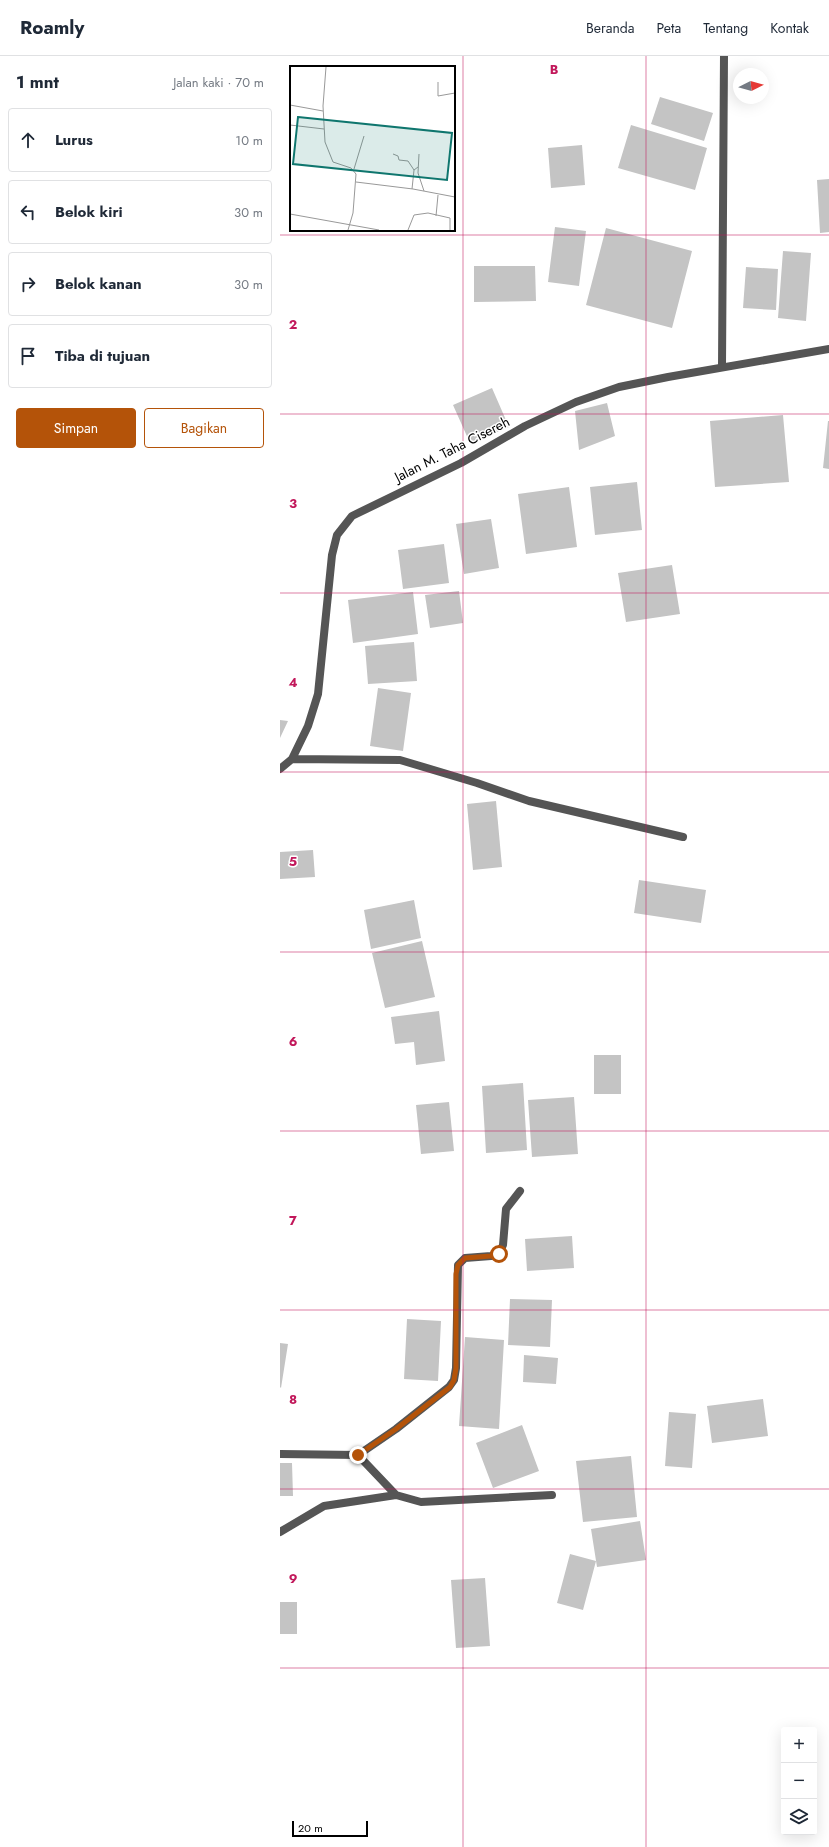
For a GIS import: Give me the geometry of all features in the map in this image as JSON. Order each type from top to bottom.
[{"type":"street","points":[[722,366],[724,56]]},
{"type":"street","name":"Jalan M. Taha Cisereh","points":[[280,769],[292,760],[308,726],[318,694],[332,555],[337,535],[352,516],[461,463],[525,426],[576,402],[619,387],[722,366],[829,349]]},
{"type":"street","points":[[292,760],[400,760],[477,783],[529,801],[683,838]]},
{"type":"street","points":[[280,1454],[358,1455],[396,1429],[450,1387],[454,1380],[456,1368],[456,1274],[458,1265],[465,1258],[499,1254],[502,1245],[506,1209],[520,1191]]},
{"type":"street","points":[[358,1455],[396,1495]]},
{"type":"street","points":[[280,1532],[324,1506],[396,1495],[421,1502],[552,1495]]},
{"type":"building","points":[[660,97],[713,113],[704,141],[651,124]]},
{"type":"building","points":[[631,125],[707,148],[695,190],[618,168]]},
{"type":"building","points":[[582,145],[585,185],[551,188],[548,148]]},
{"type":"building","points":[[829,179],[829,232],[820,233],[817,180]]},
{"type":"building","points":[[555,227],[586,231],[579,286],[548,282]]},
{"type":"building","points":[[606,228],[692,251],[672,328],[586,305]]},
{"type":"building","points":[[783,251],[811,253],[806,321],[778,318]]},
{"type":"building","points":[[474,266],[535,266],[536,301],[474,302]]},
{"type":"building","points":[[746,267],[778,269],[776,310],[743,308]]},
{"type":"building","points":[[492,388],[509,427],[470,443],[453,405]]},
{"type":"building","points":[[607,403],[615,436],[579,450],[575,411]]},
{"type":"building","points":[[783,415],[789,482],[715,487],[710,421]]},
{"type":"building","points":[[829,421],[829,469],[823,468]]},
{"type":"building","points":[[637,482],[642,530],[595,535],[590,487]]},
{"type":"building","points":[[569,487],[577,547],[526,554],[518,494]]},
{"type":"building","points":[[491,519],[499,568],[464,574],[456,524]]},
{"type":"building","points":[[444,544],[449,583],[403,589],[398,550]]},
{"type":"building","points":[[672,565],[680,614],[626,622],[618,573]]},
{"type":"building","points":[[459,591],[463,623],[430,628],[425,595]]},
{"type":"building","points":[[413,592],[418,634],[353,643],[348,600]]},
{"type":"building","points":[[414,642],[417,681],[368,684],[365,646]]},
{"type":"building","points":[[378,688],[411,693],[403,751],[370,746]]},
{"type":"building","points":[[280,720],[288,721],[280,738]]},
{"type":"building","points":[[496,801],[502,867],[473,870],[467,804]]},
{"type":"building","points":[[313,850],[315,877],[280,879],[280,852]]},
{"type":"building","points":[[639,880],[706,890],[701,923],[634,913]]},
{"type":"building","points":[[414,900],[421,938],[371,949],[364,910]]},
{"type":"building","points":[[422,941],[435,997],[385,1008],[372,953]]},
{"type":"building","points":[[439,1011],[445,1061],[416,1065],[414,1042],[395,1044],[391,1017]]},
{"type":"building","points":[[594,1055],[621,1055],[621,1094],[594,1094]]},
{"type":"building","points":[[523,1083],[527,1150],[486,1153],[482,1086]]},
{"type":"building","points":[[574,1097],[578,1154],[532,1157],[528,1100]]},
{"type":"building","points":[[449,1102],[454,1151],[421,1154],[416,1105]]},
{"type":"building","points":[[572,1236],[574,1268],[527,1271],[525,1239]]},
{"type":"building","points":[[510,1299],[552,1300],[550,1347],[508,1345]]},
{"type":"building","points":[[407,1319],[441,1321],[438,1381],[404,1379]]},
{"type":"building","points":[[465,1337],[504,1340],[499,1429],[459,1426]]},
{"type":"building","points":[[280,1343],[288,1344],[281,1388],[280,1387]]},
{"type":"building","points":[[524,1355],[558,1358],[556,1384],[523,1382]]},
{"type":"building","points":[[763,1399],[768,1436],[712,1443],[707,1406]]},
{"type":"building","points":[[669,1412],[696,1414],[692,1468],[665,1466]]},
{"type":"building","points":[[522,1425],[539,1471],[493,1488],[476,1443]]},
{"type":"building","points":[[631,1456],[637,1517],[583,1522],[576,1461]]},
{"type":"building","points":[[280,1463],[292,1463],[293,1496],[280,1496]]},
{"type":"building","points":[[640,1521],[646,1560],[597,1567],[591,1529]]},
{"type":"building","points":[[570,1554],[596,1561],[583,1610],[557,1603]]},
{"type":"building","points":[[485,1578],[490,1646],[456,1648],[451,1580]]},
{"type":"building","points":[[280,1602],[297,1602],[297,1634],[280,1634]]},
{"type":"route","points":[[358,1455],[396,1429],[450,1387],[454,1380],[456,1368],[456,1274],[458,1265],[465,1258],[499,1254]]}]
